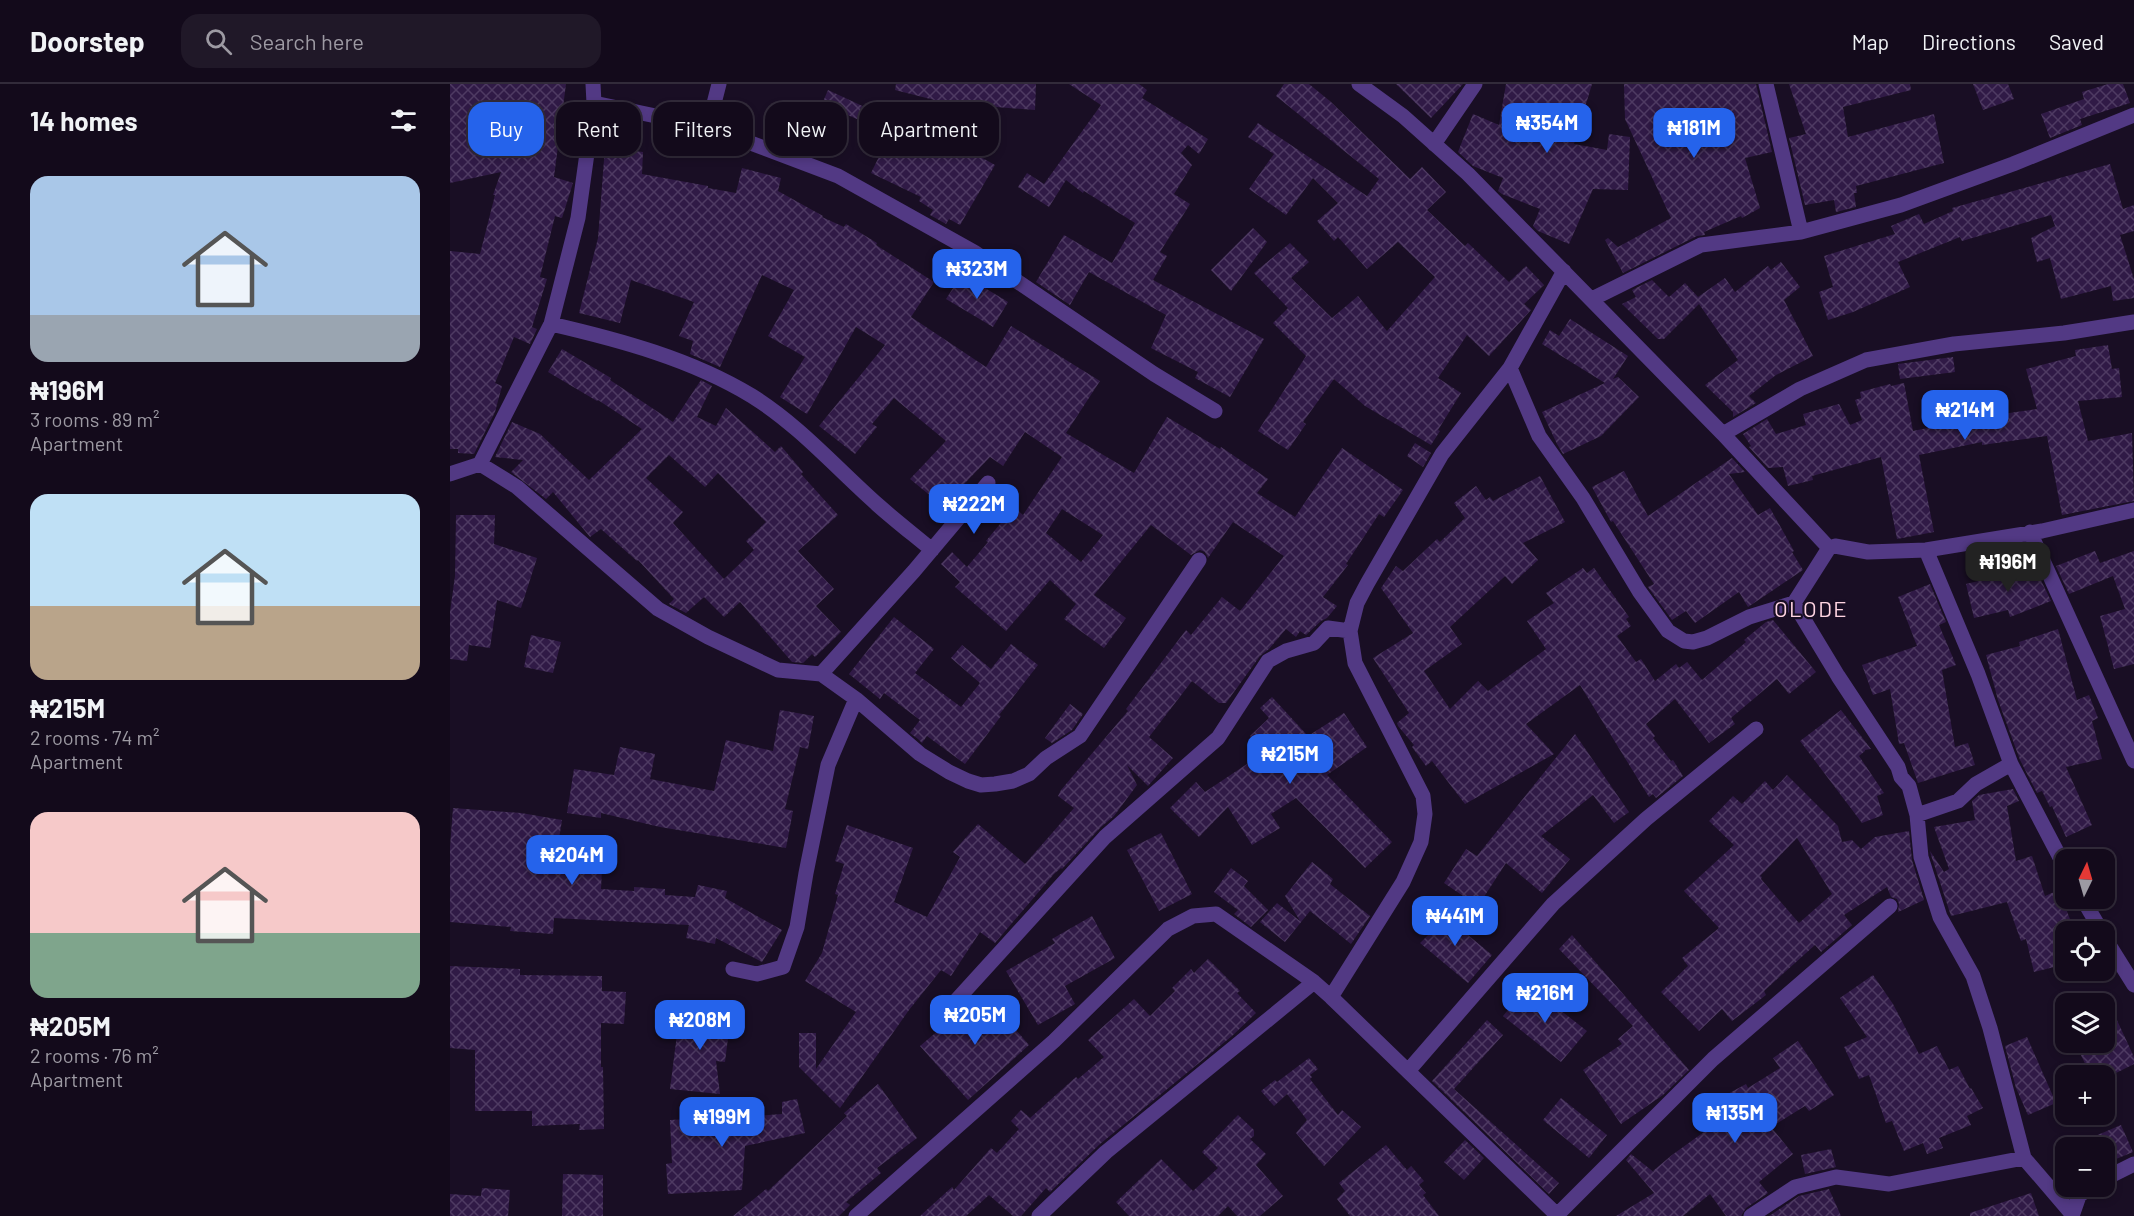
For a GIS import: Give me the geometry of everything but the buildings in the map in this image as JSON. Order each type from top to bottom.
[{"type":"street","points":[[593,84],[594,102]]},
{"type":"street","points":[[714,102],[719,84]]},
{"type":"street","points":[[1359,84],[1403,116],[1468,174],[1723,434],[1829,548]]},
{"type":"street","points":[[1434,144],[1475,84]]},
{"type":"street","points":[[1766,84],[1801,232]]},
{"type":"street","points":[[1592,299],[1701,245],[1801,232],[1901,205],[2134,116]]},
{"type":"street","points":[[753,144],[838,176],[974,252],[1154,374],[1215,411]]},
{"type":"street","points":[[450,474],[480,464],[551,324],[578,218],[587,156]]},
{"type":"street","points":[[1331,997],[1403,882],[1421,842],[1425,814],[1424,796],[1355,663],[1350,631],[1358,603],[1442,454],[1510,368],[1564,271]]},
{"type":"street","points":[[1723,434],[1800,388],[1866,360],[1954,344],[2064,333],[2134,322]]},
{"type":"street","points":[[551,324],[612,338],[666,357],[713,375],[752,397],[800,431],[879,506],[932,550]]},
{"type":"street","points":[[1510,368],[1539,436],[1583,498],[1639,591],[1668,631],[1684,641],[1693,642],[1707,638],[1749,617],[1794,603],[1829,548],[1835,546],[1868,552],[1926,550],[2030,532],[2134,510]]},
{"type":"street","points":[[480,464],[517,487],[658,609],[708,637],[778,670],[821,674],[856,699],[920,754],[968,782],[981,785],[1013,781],[1029,774],[1046,758],[1080,736],[1199,560]]},
{"type":"street","points":[[821,674],[932,550],[988,483]]},
{"type":"street","points":[[2030,532],[2134,761]]},
{"type":"street","points":[[1926,550],[1978,674],[2011,764],[2056,849]]},
{"type":"street","points":[[1794,603],[1838,676],[1898,767],[1901,777],[1909,786],[1917,815],[1921,857],[1940,917],[1973,976],[1990,1028],[2024,1158],[2072,1215],[2079,1197]]},
{"type":"street","points":[[953,1004],[1106,837],[1218,738],[1268,661],[1286,651],[1314,643],[1328,628],[1350,631]]},
{"type":"street","points":[[733,969],[757,974],[783,968],[797,927],[828,765],[856,699]]},
{"type":"street","points":[[1408,1071],[1553,904],[1646,819],[1756,729]]},
{"type":"street","points":[[1917,815],[1958,801],[1976,784],[2011,764]]},
{"type":"street","points":[[856,1216],[1054,1041],[1168,929],[1193,916],[1216,914],[1314,982],[1558,1215],[1713,1059],[1890,906]]},
{"type":"street","points":[[2115,955],[2134,985]]},
{"type":"street","points":[[1038,1216],[1106,1152],[1314,982]]},
{"type":"street","points":[[1751,1216],[1795,1188],[1836,1177],[1889,1184],[2024,1158]]},
{"type":"street","points":[[2115,1174],[2134,1164]]},
{"type":"district","name":"OLODE","points":[[1811,608]]}]
